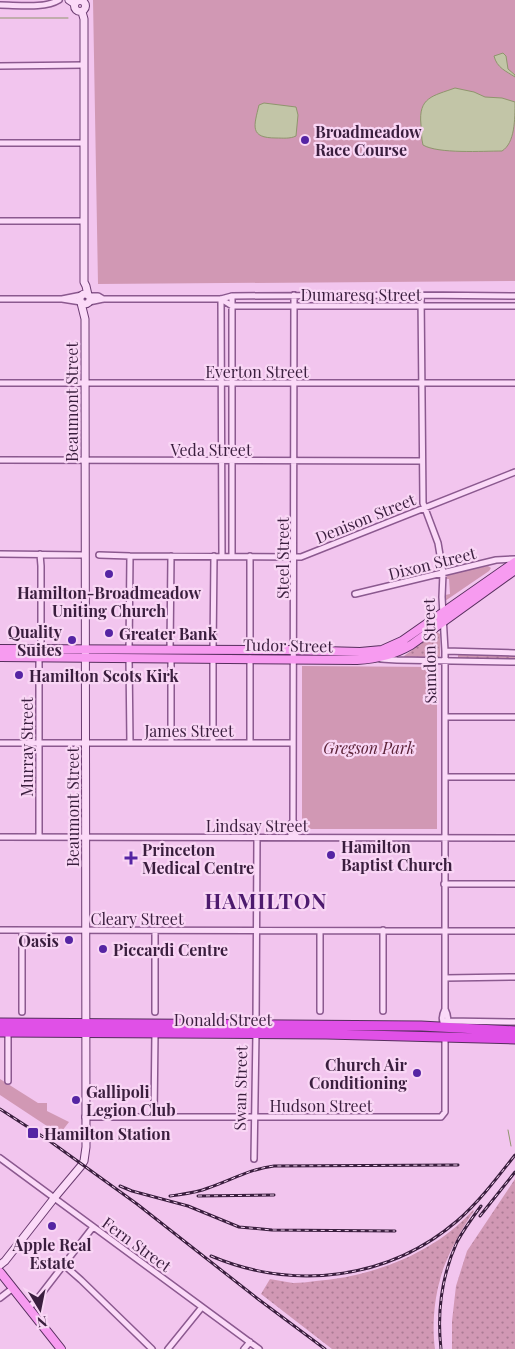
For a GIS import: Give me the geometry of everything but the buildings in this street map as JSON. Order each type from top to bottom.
[{"type":"highway","name":"Donald Street","points":[[0,1023],[154,1034],[256,1029],[446,1024]]},
{"type":"highway","points":[[446,1024],[515,1031]]},
{"type":"highway","name":"Samdon Street","points":[[445,1037],[446,1024]]},
{"type":"highway","name":"Donald Street","points":[[4,1032],[85,1028],[256,1029],[515,1039]]},
{"type":"main road","points":[[443,612],[515,560]]},
{"type":"main road","points":[[379,658],[405,648],[515,570]]},
{"type":"main road","name":"Tudor Street","points":[[0,649],[41,648],[86,653],[129,654],[250,654],[294,650],[372,651],[382,650],[395,645],[443,612]]},
{"type":"main road","name":"Tudor Street","points":[[0,656],[39,657],[86,653]]},
{"type":"main road","name":"Tudor Street","points":[[250,654],[294,658],[357,660],[379,658]]},
{"type":"main road","points":[[0,1272],[61,1349]]},
{"type":"street","points":[[0,5],[44,5],[55,3],[59,0]]},
{"type":"street","name":"Beaumont Street","points":[[0,1265],[78,1171],[84,1160],[86,1147],[86,286],[84,282],[84,19],[82,12],[86,7],[85,3],[77,1]]},
{"type":"street","points":[[0,66],[84,65]]},
{"type":"street","points":[[0,143],[84,143]]},
{"type":"street","points":[[0,221],[84,221]]},
{"type":"street","name":"Samdon Street","points":[[421,295],[423,503],[438,543],[444,573],[442,597],[445,651],[445,1009],[442,1014],[442,1023],[446,1024]]},
{"type":"street","name":"Dumaresq Street","points":[[0,299],[85,299],[98,296],[103,299],[222,299],[232,296],[515,296]]},
{"type":"street","points":[[232,296],[232,556]]},
{"type":"street","name":"Steel Street","points":[[294,296],[294,658],[293,820],[291,824],[294,837]]},
{"type":"street","points":[[502,296],[502,306]]},
{"type":"street","points":[[222,299],[232,306]]},
{"type":"street","points":[[222,299],[222,556]]},
{"type":"street","name":"Dumaresq Street","points":[[232,306],[515,306]]},
{"type":"street","name":"Everton Street","points":[[0,383],[515,383]]},
{"type":"street","name":"Veda Street","points":[[0,460],[422,461]]},
{"type":"street","name":"Denison Street","points":[[99,555],[301,557],[515,472]]},
{"type":"street","points":[[0,554],[85,555]]},
{"type":"street","points":[[40,554],[41,648]]},
{"type":"street","points":[[130,556],[130,743]]},
{"type":"street","points":[[171,556],[171,742]]},
{"type":"street","points":[[213,743],[214,556]]},
{"type":"street","points":[[250,556],[250,743]]},
{"type":"street","name":"Dixon Street","points":[[356,594],[496,560],[515,560]]},
{"type":"street","points":[[445,651],[515,653]]},
{"type":"street","name":"Murray Street","points":[[39,657],[39,837]]},
{"type":"street","name":"Tudor Street","points":[[379,658],[515,662]]},
{"type":"street","points":[[445,717],[515,717]]},
{"type":"street","points":[[0,744],[39,743]]},
{"type":"street","name":"James Street","points":[[39,743],[293,743]]},
{"type":"street","points":[[445,777],[515,777]]},
{"type":"street","name":"Lindsay Street","points":[[0,837],[515,838]]},
{"type":"street","name":"Swan Street","points":[[254,1159],[257,838]]},
{"type":"street","points":[[444,884],[515,884]]},
{"type":"street","name":"Cleary Street","points":[[0,930],[515,931]]},
{"type":"street","points":[[383,930],[383,1011]]},
{"type":"street","points":[[22,931],[22,1012]]},
{"type":"street","points":[[155,931],[155,1012]]},
{"type":"street","points":[[320,931],[320,1011]]},
{"type":"street","points":[[445,978],[515,977]]},
{"type":"street","name":"Donald Street","points":[[446,1024],[515,1022]]},
{"type":"street","points":[[4,1032],[8,1080]]},
{"type":"street","points":[[154,1034],[154,1116]]},
{"type":"street","name":"Samdon Street","points":[[437,1117],[441,1117],[444,1112],[445,1037]]},
{"type":"street","name":"Hudson Street","points":[[85,1117],[437,1117]]},
{"type":"street","name":"Fern Street","points":[[0,1158],[260,1349]]},
{"type":"street","points":[[28,1308],[35,1302],[93,1227]]},
{"type":"street","points":[[64,1265],[152,1349]]},
{"type":"street","points":[[0,1298],[12,1288]]},
{"type":"street","points":[[168,1349],[202,1307]]},
{"type":"street","points":[[244,1349],[250,1342]]},
{"type":"green space","name":"Broadmeadow Race Course","points":[[93,0],[515,0],[515,281],[98,284]]},
{"type":"green space","points":[[488,566],[491,568],[489,571],[445,601],[445,595],[450,594],[449,579],[445,579],[448,574]]},
{"type":"green space","points":[[437,632],[440,634],[439,658],[405,658],[404,656]]},
{"type":"green space","points":[[458,655],[515,655],[515,660],[458,659]]},
{"type":"green space","name":"Gregson Park","points":[[302,666],[437,667],[437,829],[302,829]]},
{"type":"green space","points":[[0,1079],[38,1103],[47,1103],[47,1111],[69,1122],[62,1131],[58,1130],[56,1132],[0,1095]]},
{"type":"green space","points":[[515,1179],[515,1349],[452,1349],[452,1321],[456,1286],[467,1251]]},
{"type":"green space","points":[[473,1210],[459,1234],[442,1272],[434,1314],[435,1349],[332,1349],[261,1294],[270,1279],[293,1283],[337,1279],[380,1268],[401,1260],[440,1239]]},
{"type":"shaded area","points":[[503,53],[506,56],[508,69],[515,77],[502,69],[495,60],[494,56]]},
{"type":"shaded area","points":[[455,88],[474,92],[485,97],[502,98],[515,102],[512,136],[510,142],[502,151],[450,151],[423,145],[421,116],[425,103],[434,96]]},
{"type":"shaded area","points":[[264,103],[296,107],[298,115],[296,136],[291,138],[267,137],[257,133],[255,125],[259,105]]},
{"type":"waterway","points":[[0,18],[68,18]]},
{"type":"waterway","points":[[508,1130],[511,1146]]},
{"type":"railway","points":[[0,1109],[51,1142],[137,1204],[325,1349]]},
{"type":"railway","points":[[211,1256],[243,1267],[275,1274],[307,1276],[339,1274],[371,1267],[401,1256],[430,1241],[457,1221],[495,1181],[515,1155]]},
{"type":"railway","points":[[170,1196],[199,1191],[248,1172],[274,1166],[458,1165]]},
{"type":"railway","points":[[480,1216],[515,1172]]},
{"type":"railway","points":[[120,1186],[188,1206],[239,1227],[272,1230],[395,1231]]},
{"type":"railway","points":[[198,1196],[274,1195]]},
{"type":"railway","points":[[441,1349],[440,1308],[444,1281],[457,1242],[481,1206]]},
{"type":"place","name":"Broadmeadow Race Course","points":[[305,140]]},
{"type":"place","name":"Hamilton-Broadmeadow Uniting Church","points":[[109,574]]},
{"type":"place","name":"Greater Bank","points":[[109,633]]},
{"type":"place","name":"Quality Suites","points":[[72,640]]},
{"type":"place","name":"Hamilton Scots Kirk","points":[[19,675]]},
{"type":"place","name":"Hamilton Baptist Church","points":[[331,855]]},
{"type":"place","name":"Princeton Medical Centre","points":[[131,858]]},
{"type":"place","name":"Oasis","points":[[69,940]]},
{"type":"place","name":"Piccardi Centre","points":[[103,949]]},
{"type":"place","name":"Church Air Conditioning","points":[[417,1073]]},
{"type":"place","name":"Gallipoli Legion Club","points":[[76,1100]]},
{"type":"place","name":"Hamilton Station","points":[[33,1133]]},
{"type":"place","name":"Apple Real Estate","points":[[52,1226]]},
{"type":"district","name":"HAMILTON","points":[[266,900]]}]
